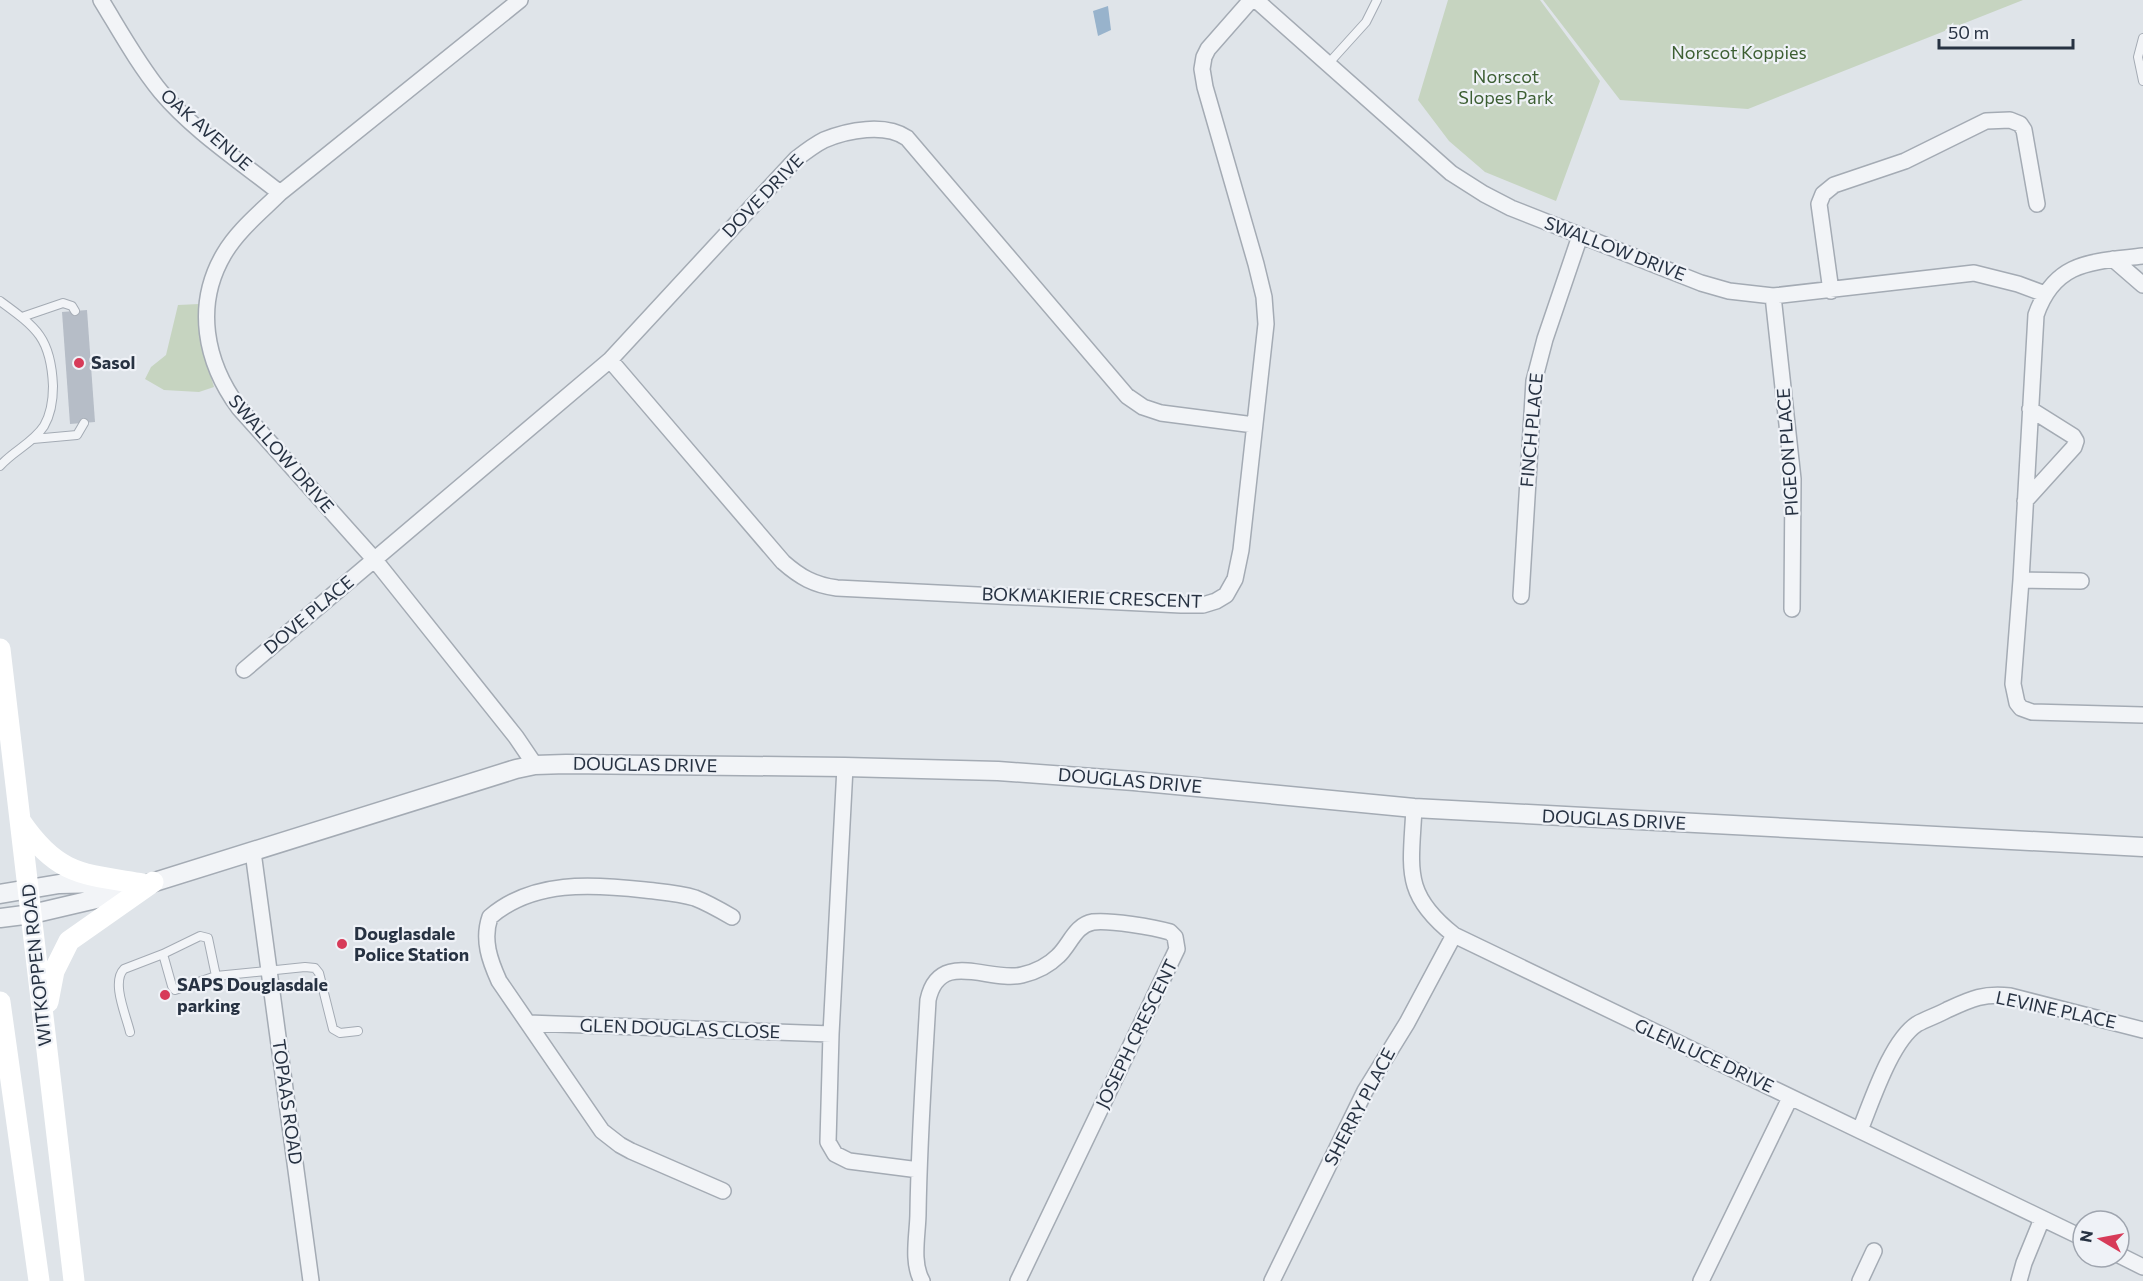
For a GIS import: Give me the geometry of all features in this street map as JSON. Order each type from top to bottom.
[{"type":"main road","name":"WITKOPPEN ROAD","points":[[0,649],[74,1281]]},
{"type":"main road","points":[[20,821],[34,841],[49,856],[65,867],[83,874],[143,884]]},
{"type":"main road","points":[[44,1034],[54,970],[69,941],[143,884]]},
{"type":"main road","points":[[0,1009],[39,1281]]},
{"type":"street","name":"OAK AVENUE","points":[[101,0],[160,91],[198,127],[280,193]]},
{"type":"street","name":"SWALLOW DRIVE","points":[[520,0],[280,193],[234,240],[217,270],[208,302],[209,348],[224,388],[239,408],[374,559],[535,765]]},
{"type":"street","name":"BOKMAKIERIE CRESCENT","points":[[610,360],[783,562],[806,580],[837,588],[1181,605],[1203,605],[1216,602],[1230,590],[1238,567],[1265,348],[1264,297],[1205,87],[1202,62],[1208,49],[1251,0]]},
{"type":"street","name":"SWALLOW DRIVE","points":[[1256,0],[1451,173],[1467,184],[1511,208],[1701,283],[1729,291],[1773,296],[1974,273],[2018,284],[2045,294]]},
{"type":"street","points":[[1831,291],[1819,204],[1823,194],[1841,183],[1905,161],[1986,121],[2010,120],[2020,124],[2024,130],[2037,204]]},
{"type":"street","name":"DOVE DRIVE","points":[[374,559],[610,360],[796,159],[824,140],[878,129],[902,135],[916,146],[1127,396],[1143,407],[1161,413],[1254,425]]},
{"type":"street","name":"FINCH PLACE","points":[[1521,596],[1534,381],[1545,339],[1580,236]]},
{"type":"street","points":[[2143,256],[2085,263],[2074,267],[2055,282],[2045,294],[2036,315],[2013,684],[2014,696],[2021,708],[2032,712],[2143,715]]},
{"type":"street","points":[[2113,259],[2143,285]]},
{"type":"street","name":"PIGEON PLACE","points":[[1773,296],[1793,478],[1792,609]]},
{"type":"street","points":[[2025,501],[2074,447],[2076,441],[2073,436],[2030,409]]},
{"type":"street","name":"DOVE PLACE","points":[[244,670],[374,559]]},
{"type":"street","points":[[2021,580],[2081,582]]},
{"type":"street","name":"DOUGLAS DRIVE","points":[[0,918],[32,914],[105,897],[535,765],[845,767],[1066,775],[1414,808],[2143,847]]},
{"type":"street","points":[[845,767],[831,1034],[828,1142],[831,1149],[841,1158],[849,1161],[919,1170]]},
{"type":"street","name":"GLENLUCE DRIVE","points":[[1414,808],[1413,882],[1424,908],[1454,936],[2071,1232]]},
{"type":"street","name":"TOPAAS ROAD","points":[[253,852],[311,1281]]},
{"type":"street","name":"DOUGLAS DRIVE","points":[[0,894],[75,883],[143,884]]},
{"type":"street","points":[[723,1191],[646,1159],[609,1137],[596,1122],[499,981],[486,944],[490,917],[514,901],[537,892],[576,886],[670,893],[694,898],[732,916]]},
{"type":"street","name":"JOSEPH CRESCENT","points":[[922,1281],[916,1255],[919,1170],[928,999],[936,979],[951,972],[968,970],[1010,976],[1024,975],[1049,964],[1060,955],[1081,927],[1094,922],[1170,932],[1178,949],[1018,1281]]},
{"type":"street","name":"SHERRY PLACE","points":[[1272,1281],[1365,1090],[1407,1023],[1454,936]]},
{"type":"street","name":"LEVINE PLACE","points":[[1860,1130],[1892,1057],[1908,1033],[1917,1024],[1970,999],[1994,994],[2010,996],[2143,1030]]},
{"type":"street","name":"GLEN DOUGLAS CLOSE","points":[[528,1023],[831,1034]]},
{"type":"street","points":[[1701,1281],[1790,1098]]},
{"type":"street","points":[[2019,1281],[2042,1219]]},
{"type":"street","points":[[1860,1281],[1874,1251]]},
{"type":"lane","points":[[1328,63],[1366,22],[1377,0]]},
{"type":"lane","points":[[2143,38],[2138,57],[2143,81]]},
{"type":"lane","points":[[0,301],[22,317],[45,343],[51,357],[53,397],[44,426],[33,439],[0,466]]},
{"type":"lane","points":[[22,317],[63,303],[72,306],[75,311]]},
{"type":"lane","points":[[33,439],[77,435],[84,423]]},
{"type":"lane","points":[[130,1032],[118,983],[120,973],[124,969],[164,954],[200,936],[206,936],[216,976]]},
{"type":"lane","points":[[164,954],[175,990],[216,976],[305,967],[317,969],[333,1029],[340,1033],[358,1031]]},
{"type":"green space","name":"Norscot Slopes Park","points":[[1448,0],[1540,0],[1600,81],[1556,201],[1485,172],[1449,141],[1418,100]]},
{"type":"green space","name":"Norscot Koppies","points":[[1543,0],[2023,0],[1748,109],[1620,100]]},
{"type":"green space","points":[[199,304],[201,344],[214,387],[199,392],[164,390],[145,379],[151,367],[166,355],[178,305]]},
{"type":"water","points":[[1108,6],[1111,30],[1098,36],[1093,11]]},
{"type":"building","points":[[87,310],[95,422],[70,424],[62,312]]},
{"type":"place","name":"Sasol","points":[[79,363]]},
{"type":"place","name":"Douglasdale Police Station","points":[[342,944]]},
{"type":"place","name":"SAPS Douglasdale parking","points":[[165,995]]}]
